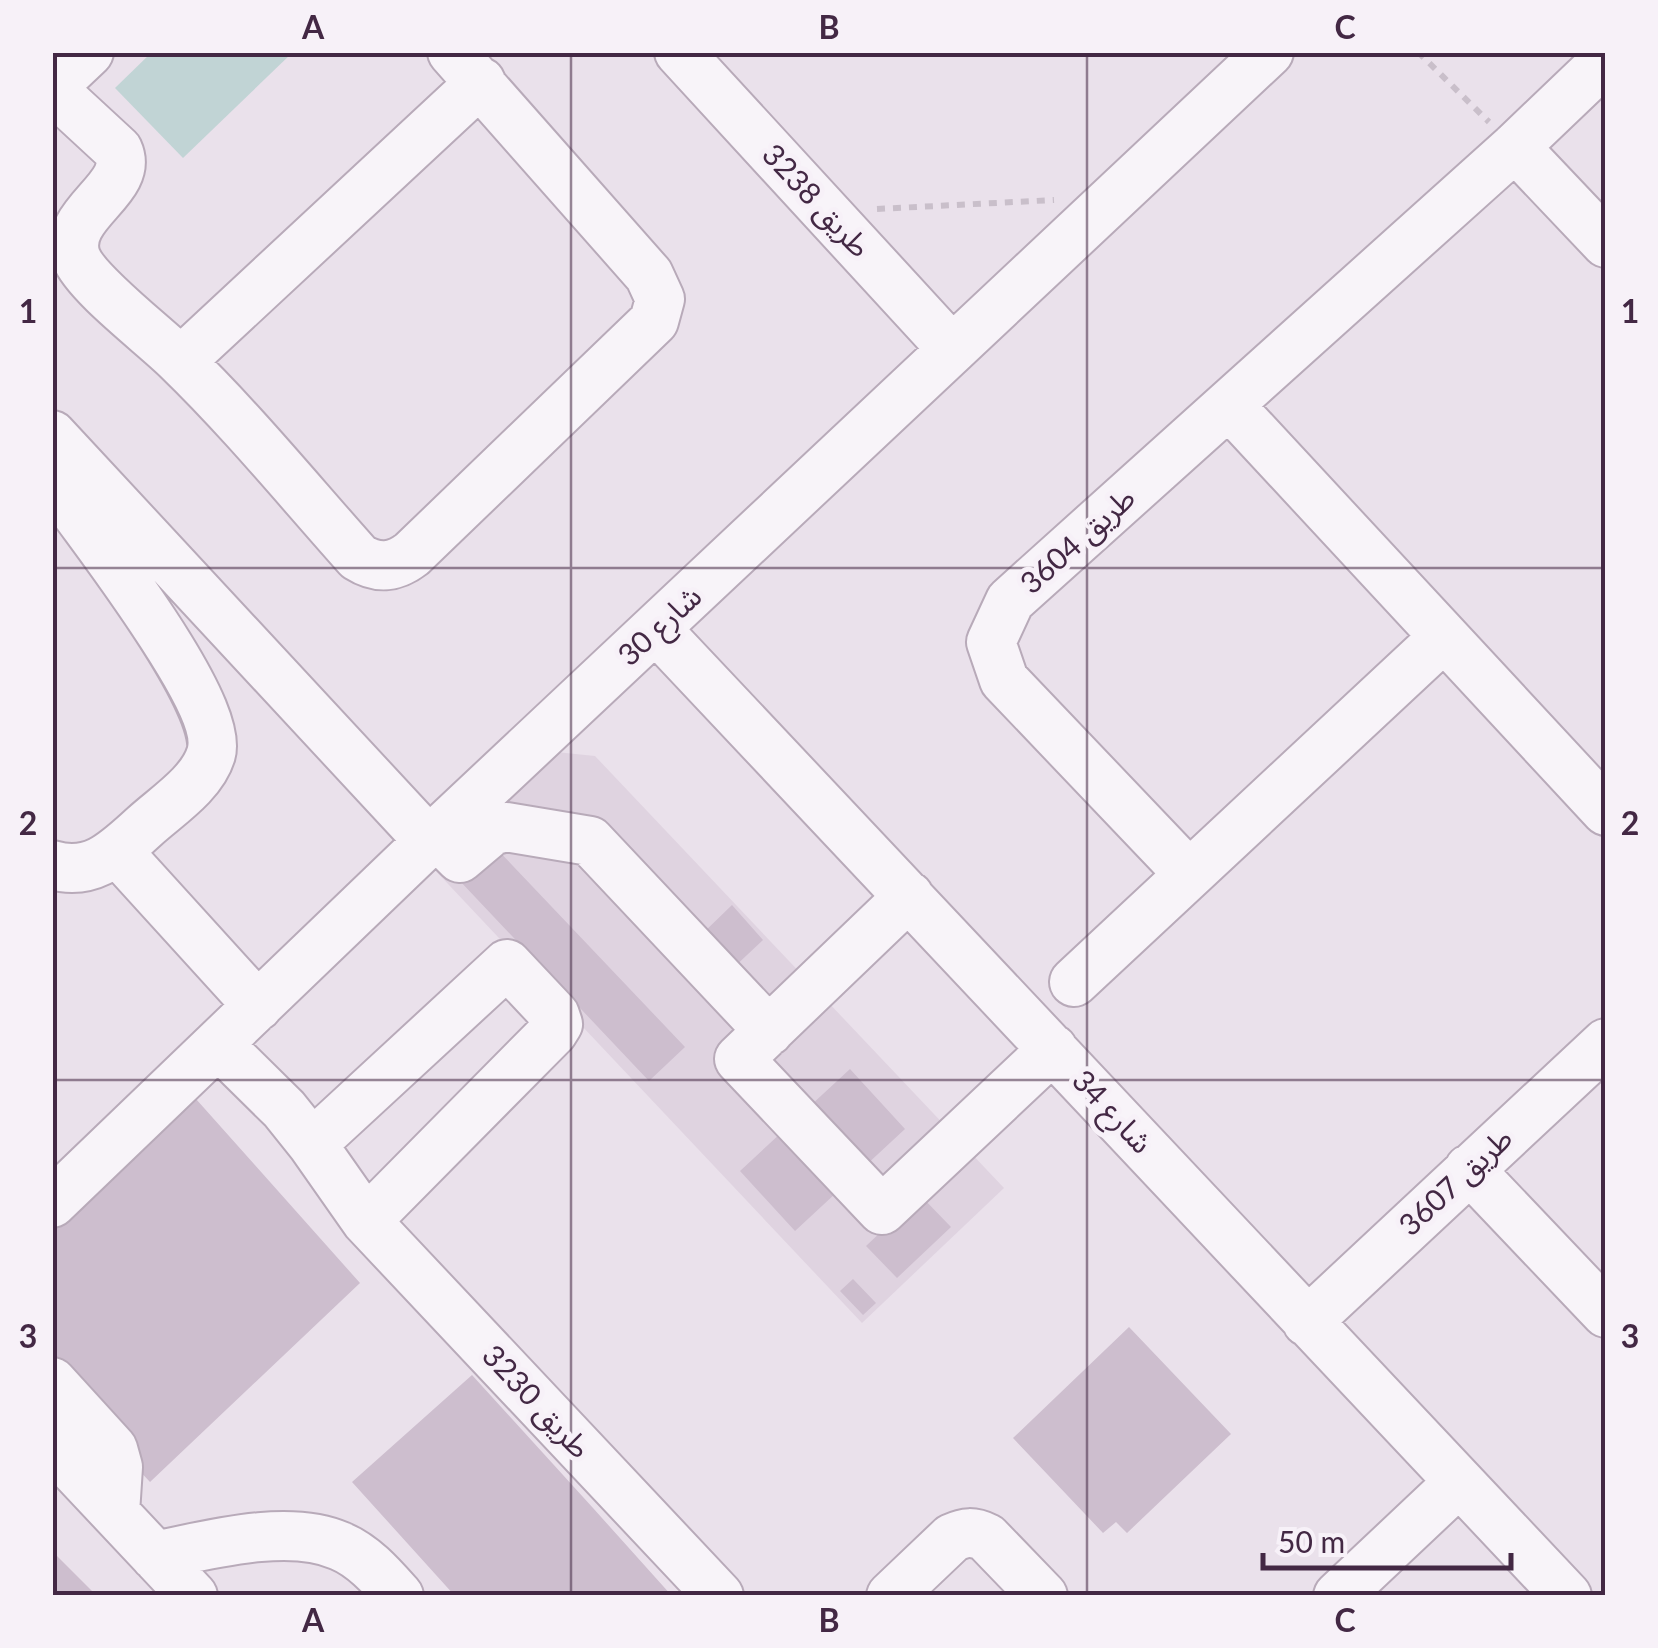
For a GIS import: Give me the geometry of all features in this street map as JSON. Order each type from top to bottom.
[{"type":"street","points":[[89,52],[52,88],[121,157],[120,172],[77,230],[75,252],[79,262],[181,361],[358,557],[380,566],[402,562],[412,554],[654,321],[660,299],[649,275],[466,67],[181,361]]},
{"type":"street","name":"طريق 3238","points":[[680,52],[952,349]]},
{"type":"street","name":"شارع 30","points":[[52,1203],[432,838],[1269,52]]},
{"type":"street","name":"طريق 3604","points":[[1188,873],[1004,680],[991,642],[1010,601],[1230,406],[1606,60]]},
{"type":"street","points":[[1515,147],[1606,243]]},
{"type":"street","points":[[1230,406],[1606,811]]},
{"type":"street","points":[[52,435],[432,838],[460,858],[492,831],[506,827],[590,841],[769,1031]]},
{"type":"street","points":[[52,498],[70,506],[154,621],[213,732],[204,770],[117,851],[98,865],[81,869],[52,865]]},
{"type":"street","name":"شارع 34","points":[[657,630],[1567,1596]]},
{"type":"street","points":[[1074,982],[1444,637]]},
{"type":"street","points":[[117,851],[258,1006]]},
{"type":"street","points":[[909,896],[740,1059],[882,1210],[1054,1050]]},
{"type":"street","points":[[312,1144],[507,964],[555,1015],[558,1024],[554,1032],[360,1214]]},
{"type":"street","name":"طريق 3607","points":[[1307,1322],[1606,1042]]},
{"type":"street","name":"طريق 3230","points":[[208,1054],[284,1110],[360,1214]]},
{"type":"street","name":"طريق 3230","points":[[208,1054],[286,1153],[360,1214],[719,1596]]},
{"type":"street","points":[[1469,1170],[1606,1313]]},
{"type":"street","points":[[52,1382],[113,1449],[118,1468],[115,1513]]},
{"type":"street","points":[[52,1446],[192,1596]]},
{"type":"street","points":[[1338,1596],[1466,1490]]},
{"type":"street","points":[[1367,1596],[1466,1490]]},
{"type":"street","points":[[891,1596],[963,1532],[986,1538],[1043,1596]]},
{"type":"street","points":[[155,1556],[230,1541],[301,1537],[339,1545],[370,1564],[399,1596]]},
{"type":"path","points":[[1418,52],[1515,147]]},
{"type":"path","points":[[826,212],[1116,196]]},
{"type":"shaded area","points":[[152,52],[292,53],[183,158],[115,88]]},
{"type":"shaded area","points":[[556,752],[595,756],[1004,1188],[862,1323],[433,868]]},
{"type":"building","points":[[494,846],[685,1047],[649,1081],[459,880]]},
{"type":"building","points":[[732,905],[763,940],[731,970],[701,935]]},
{"type":"building","points":[[850,1069],[905,1129],[795,1231],[740,1171]]},
{"type":"building","points":[[196,1099],[360,1283],[150,1482],[52,1377],[52,1231]]},
{"type":"building","points":[[920,1195],[951,1227],[897,1278],[866,1246]]},
{"type":"building","points":[[853,1279],[876,1303],[863,1315],[840,1291]]},
{"type":"building","points":[[1129,1327],[1231,1434],[1127,1533],[1116,1522],[1103,1533],[1013,1438]]},
{"type":"building","points":[[472,1375],[672,1596],[455,1596],[352,1482]]},
{"type":"building","points":[[52,1551],[97,1596],[52,1596]]}]
